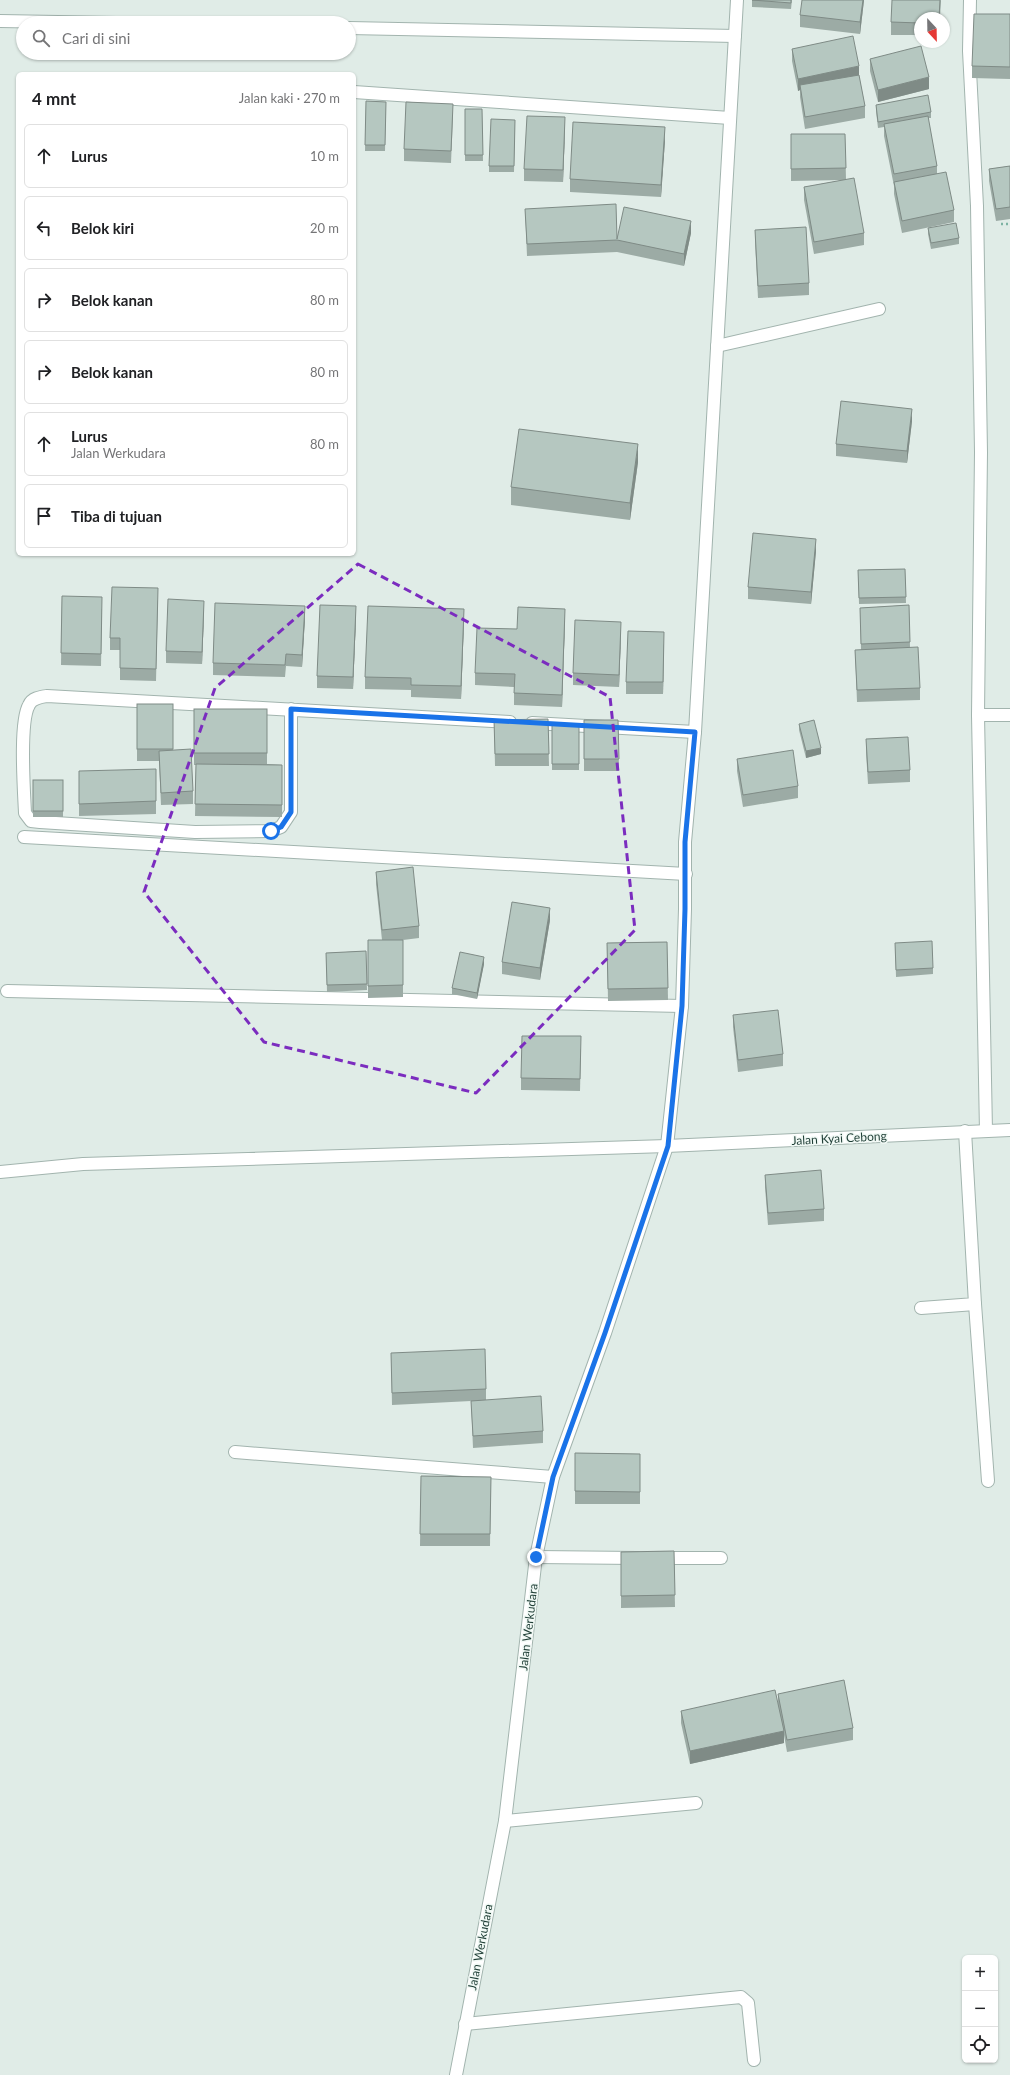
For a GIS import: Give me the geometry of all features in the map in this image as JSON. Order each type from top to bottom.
[{"type":"street","name":"Jalan Werkudara","points":[[456,2075],[505,1821],[536,1557],[553,1477],[605,1333],[668,1146],[682,1006],[686,874],[685,842],[695,732],[737,0]]},
{"type":"street","points":[[970,0],[969,51],[977,206],[981,452],[978,715],[986,1131]]},
{"type":"street","points":[[0,21],[16,21]]},
{"type":"street","points":[[356,28],[735,36]]},
{"type":"street","points":[[356,92],[730,118]]},
{"type":"street","points":[[717,346],[879,309]]},
{"type":"street","points":[[291,709],[291,812],[281,827],[271,831],[195,832],[40,822],[31,820],[25,813],[23,746],[26,711],[29,704],[37,698],[47,696],[291,709],[695,732]]},
{"type":"street","points":[[978,715],[1010,715]]},
{"type":"street","points":[[24,837],[686,874]]},
{"type":"street","points":[[6,991],[682,1006]]},
{"type":"street","name":"Jalan Kyai Cebong","points":[[0,1172],[83,1164],[668,1146],[1010,1130]]},
{"type":"street","points":[[965,1132],[975,1304],[988,1481]]},
{"type":"street","points":[[921,1308],[975,1304]]},
{"type":"street","points":[[235,1452],[553,1477]]},
{"type":"street","points":[[536,1557],[721,1558]]},
{"type":"street","points":[[505,1821],[696,1803]]},
{"type":"street","points":[[465,2024],[741,1997],[748,2003],[754,2060]]},
{"type":"highlighted area","points":[[358,564],[610,697],[635,930],[476,1093],[264,1042],[144,892],[215,688]]},
{"type":"building","points":[[752,0],[791,0],[791,3]]},
{"type":"building","points":[[802,0],[863,0],[860,22],[800,15]]},
{"type":"building","points":[[892,0],[940,0],[939,12],[914,12],[914,23],[891,22]]},
{"type":"building","points":[[974,14],[1010,14],[1010,67],[972,66]]},
{"type":"building","points":[[853,36],[859,66],[798,79],[792,49]]},
{"type":"building","points":[[914,48],[922,48],[929,77],[878,90],[870,59]]},
{"type":"building","points":[[859,75],[865,106],[805,117],[800,85]]},
{"type":"building","points":[[928,95],[931,112],[878,122],[876,105]]},
{"type":"building","points":[[366,101],[386,102],[385,145],[365,145]]},
{"type":"building","points":[[406,102],[453,104],[451,151],[404,149]]},
{"type":"building","points":[[465,109],[482,109],[483,155],[465,155]]},
{"type":"building","points":[[527,116],[565,117],[563,170],[524,169]]},
{"type":"building","points":[[928,116],[937,166],[894,174],[884,124]]},
{"type":"building","points":[[491,119],[515,120],[514,166],[489,166]]},
{"type":"building","points":[[573,122],[665,127],[661,185],[570,179]]},
{"type":"building","points":[[791,134],[845,134],[846,168],[791,169]]},
{"type":"building","points":[[1010,166],[1010,207],[996,209],[989,169]]},
{"type":"building","points":[[946,172],[954,210],[902,221],[894,182]]},
{"type":"building","points":[[854,178],[864,233],[814,242],[804,187]]},
{"type":"building","points":[[616,204],[617,239],[624,207],[691,221],[684,254],[617,240],[527,244],[525,209]]},
{"type":"building","points":[[956,223],[959,238],[931,243],[928,228]]},
{"type":"building","points":[[806,227],[809,283],[758,286],[755,230]]},
{"type":"building","points":[[841,401],[912,409],[907,451],[836,444]]},
{"type":"building","points":[[519,429],[638,444],[630,503],[511,487]]},
{"type":"building","points":[[753,533],[816,539],[811,592],[748,587]]},
{"type":"building","points":[[905,569],[906,597],[859,598],[858,570]]},
{"type":"building","points":[[112,587],[158,588],[156,669],[120,668],[120,638],[110,638]]},
{"type":"building","points":[[62,596],[102,597],[101,654],[61,653]]},
{"type":"building","points":[[168,599],[204,601],[202,652],[166,651]]},
{"type":"building","points":[[215,603],[305,606],[302,655],[286,654],[285,665],[213,663]]},
{"type":"building","points":[[320,605],[356,606],[353,677],[317,676]]},
{"type":"building","points":[[909,605],[910,642],[861,644],[860,608]]},
{"type":"building","points":[[368,606],[464,609],[461,686],[411,685],[411,678],[365,677]]},
{"type":"building","points":[[518,607],[565,609],[562,695],[514,693],[515,674],[475,673],[477,628],[517,629]]},
{"type":"building","points":[[575,620],[621,622],[619,675],[573,673]]},
{"type":"building","points":[[628,631],[664,632],[663,682],[626,682]]},
{"type":"building","points":[[918,647],[920,688],[857,690],[855,650]]},
{"type":"building","points":[[137,704],[173,704],[173,749],[137,749]]},
{"type":"building","points":[[194,709],[267,709],[267,753],[194,753]]},
{"type":"building","points":[[548,719],[549,754],[495,754],[494,720]]},
{"type":"building","points":[[584,720],[618,720],[619,759],[584,759]]},
{"type":"building","points":[[814,720],[821,748],[806,751],[799,724]]},
{"type":"building","points":[[579,724],[579,764],[552,764],[552,725]]},
{"type":"building","points":[[908,737],[910,770],[868,772],[866,739]]},
{"type":"building","points":[[191,749],[193,791],[161,793],[159,751]]},
{"type":"building","points":[[793,750],[798,786],[743,795],[737,759]]},
{"type":"building","points":[[196,764],[282,765],[282,805],[195,804]]},
{"type":"building","points":[[156,769],[156,801],[79,804],[79,771]]},
{"type":"building","points":[[33,780],[63,780],[63,811],[33,811]]},
{"type":"building","points":[[413,867],[419,926],[382,930],[376,872]]},
{"type":"building","points":[[512,902],[550,908],[540,968],[502,962]]},
{"type":"building","points":[[368,940],[403,940],[403,985],[368,986]]},
{"type":"building","points":[[932,941],[933,968],[896,970],[895,943]]},
{"type":"building","points":[[667,942],[668,988],[608,989],[607,943]]},
{"type":"building","points":[[366,951],[367,984],[327,985],[326,953]]},
{"type":"building","points":[[460,952],[484,957],[477,993],[452,988]]},
{"type":"building","points":[[778,1010],[783,1054],[738,1060],[733,1015]]},
{"type":"building","points":[[522,1036],[581,1036],[580,1079],[521,1078]]},
{"type":"building","points":[[821,1170],[824,1209],[768,1213],[765,1175]]},
{"type":"building","points":[[485,1349],[486,1389],[392,1393],[391,1353]]},
{"type":"building","points":[[541,1396],[543,1431],[473,1436],[471,1401]]},
{"type":"building","points":[[575,1453],[640,1454],[640,1492],[575,1491]]},
{"type":"building","points":[[421,1476],[491,1477],[490,1534],[420,1534]]},
{"type":"building","points":[[674,1551],[675,1595],[621,1596],[621,1552]]},
{"type":"building","points":[[844,1680],[853,1728],[787,1740],[778,1694]]},
{"type":"building","points":[[775,1690],[784,1731],[690,1751],[681,1711]]},
{"type":"route","points":[[271,831],[281,827],[291,812],[291,709],[695,732],[685,842],[685,909],[682,1006],[668,1146],[605,1333],[553,1477],[536,1557]]}]
